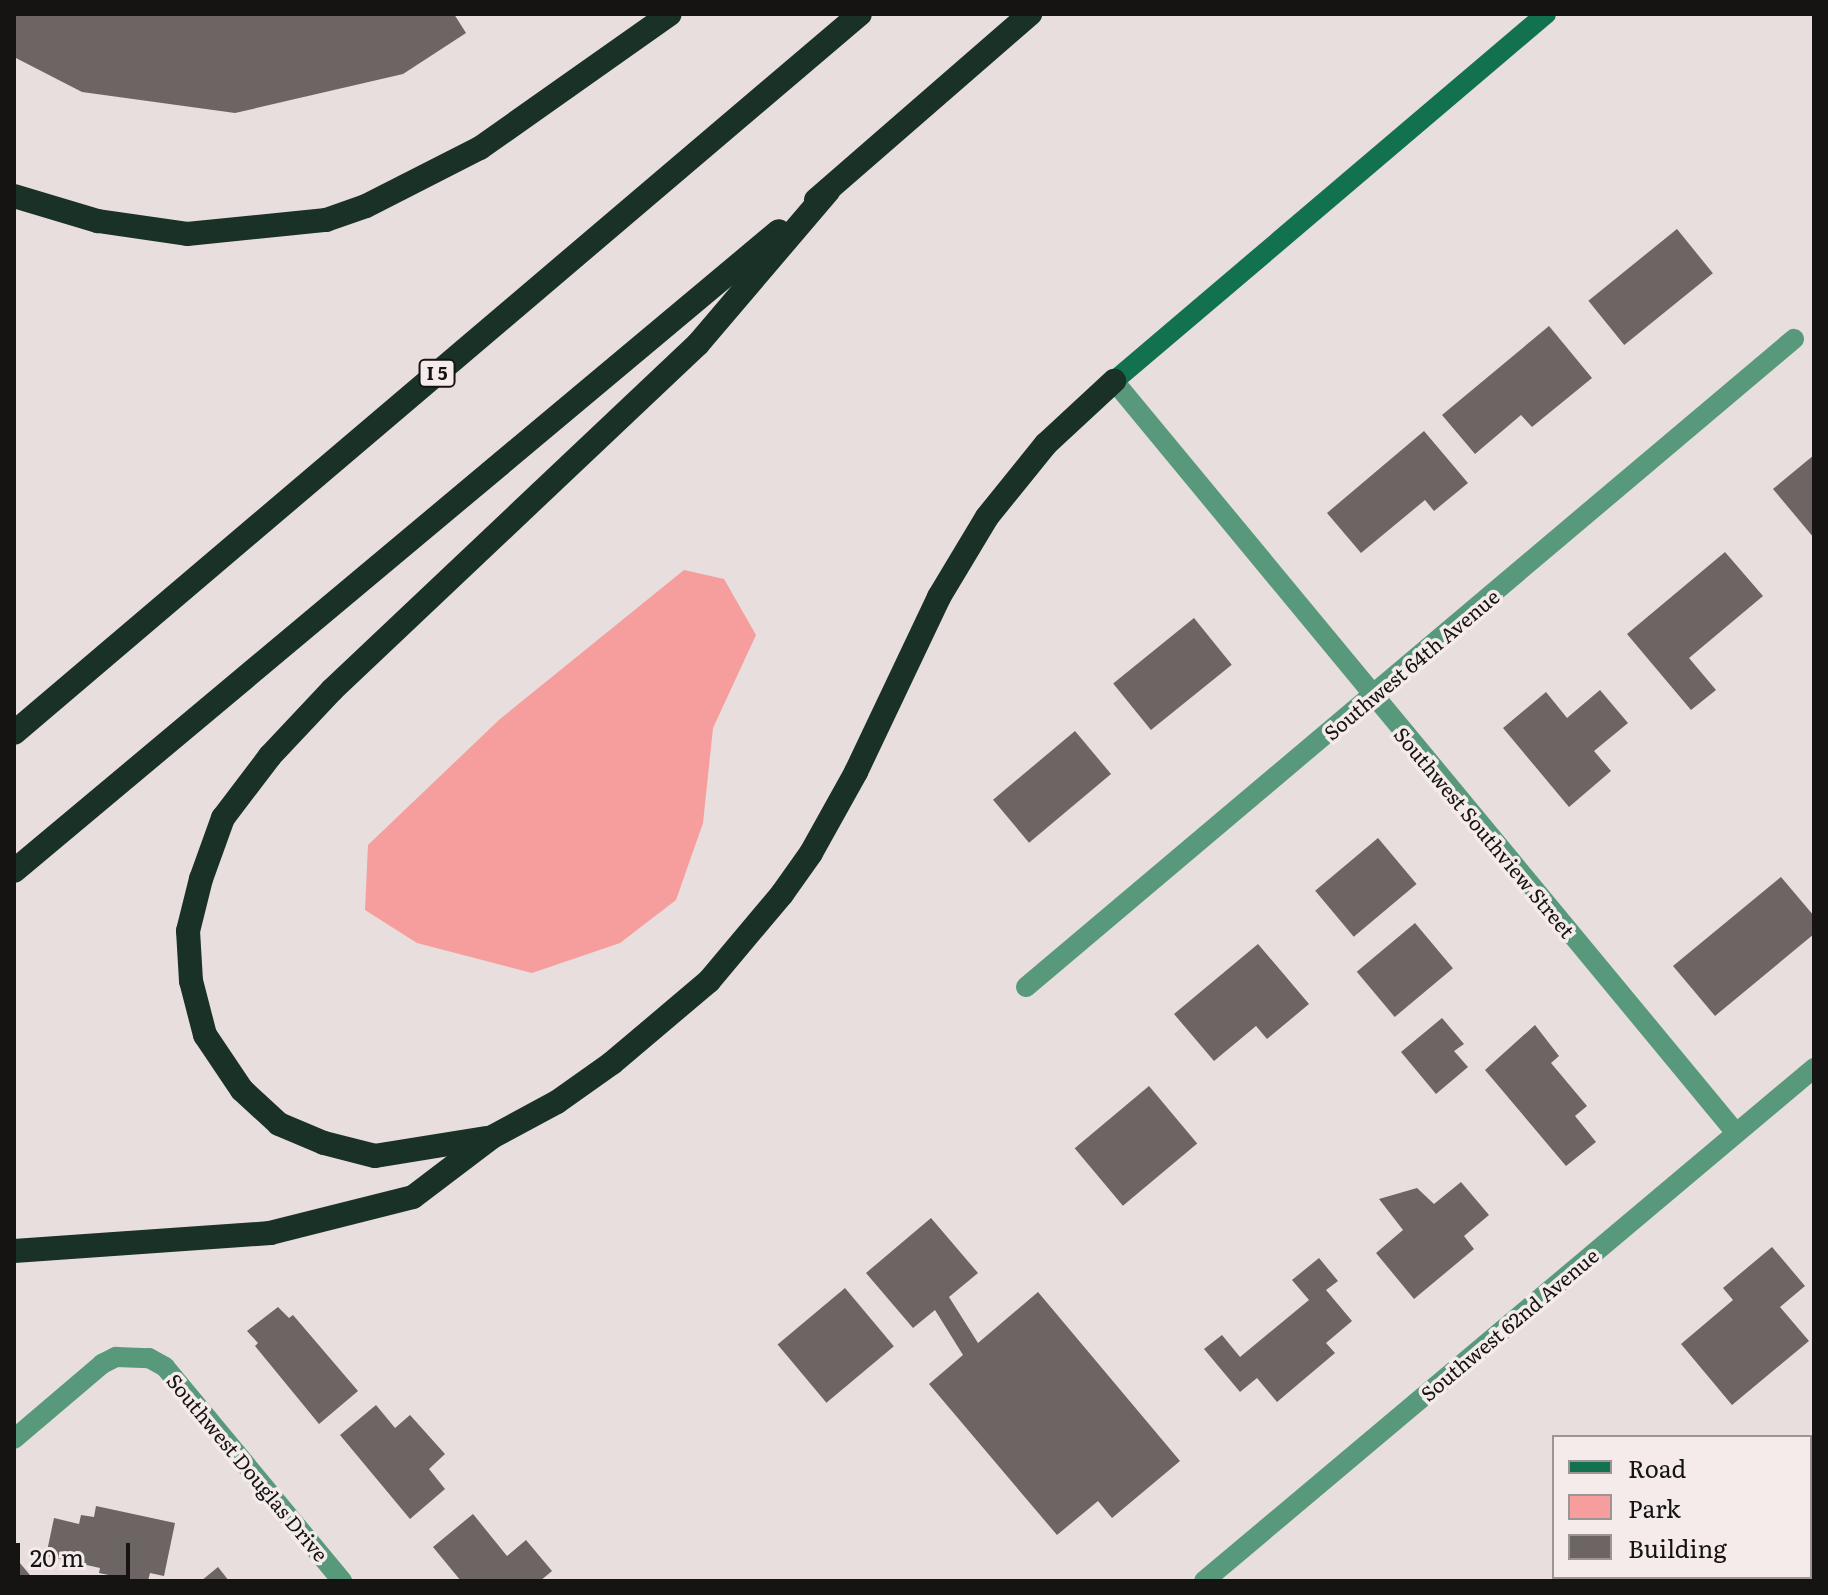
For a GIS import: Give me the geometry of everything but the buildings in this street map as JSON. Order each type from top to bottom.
[{"type":"highway","points":[[14,196],[98,221],[187,234],[326,220],[366,206],[480,148],[670,14]]},
{"type":"highway","name":"I 5","points":[[14,733],[860,14]]},
{"type":"highway","points":[[14,871],[829,190],[1030,14]]},
{"type":"highway","points":[[492,1137],[375,1156],[324,1143],[279,1124],[242,1090],[205,1035],[191,981],[188,931],[201,879],[223,818],[270,756],[332,690],[698,344],[829,190]]},
{"type":"highway","points":[[14,1251],[270,1233],[413,1197],[492,1137],[557,1102],[612,1063],[690,999],[741,946],[811,853],[838,806],[939,597],[987,517],[1046,444],[1114,381]]},
{"type":"main road","points":[[1114,381],[1546,14]]},
{"type":"street","name":"Southwest 64th Avenue","points":[[1026,987],[1794,339]]},
{"type":"street","name":"Southwest Southview Street","points":[[1114,381],[1372,697],[1736,1133]]},
{"type":"street","name":"Southwest 62nd Avenue","points":[[1204,1581],[1814,1068]]},
{"type":"street","name":"Southwest Douglas Drive","points":[[14,1439],[102,1364],[116,1357],[149,1358],[165,1367],[342,1581]]},
{"type":"green space","points":[[684,570],[724,579],[756,635],[713,728],[703,823],[676,900],[620,943],[532,973],[417,943],[365,910],[368,845],[500,719]]}]
